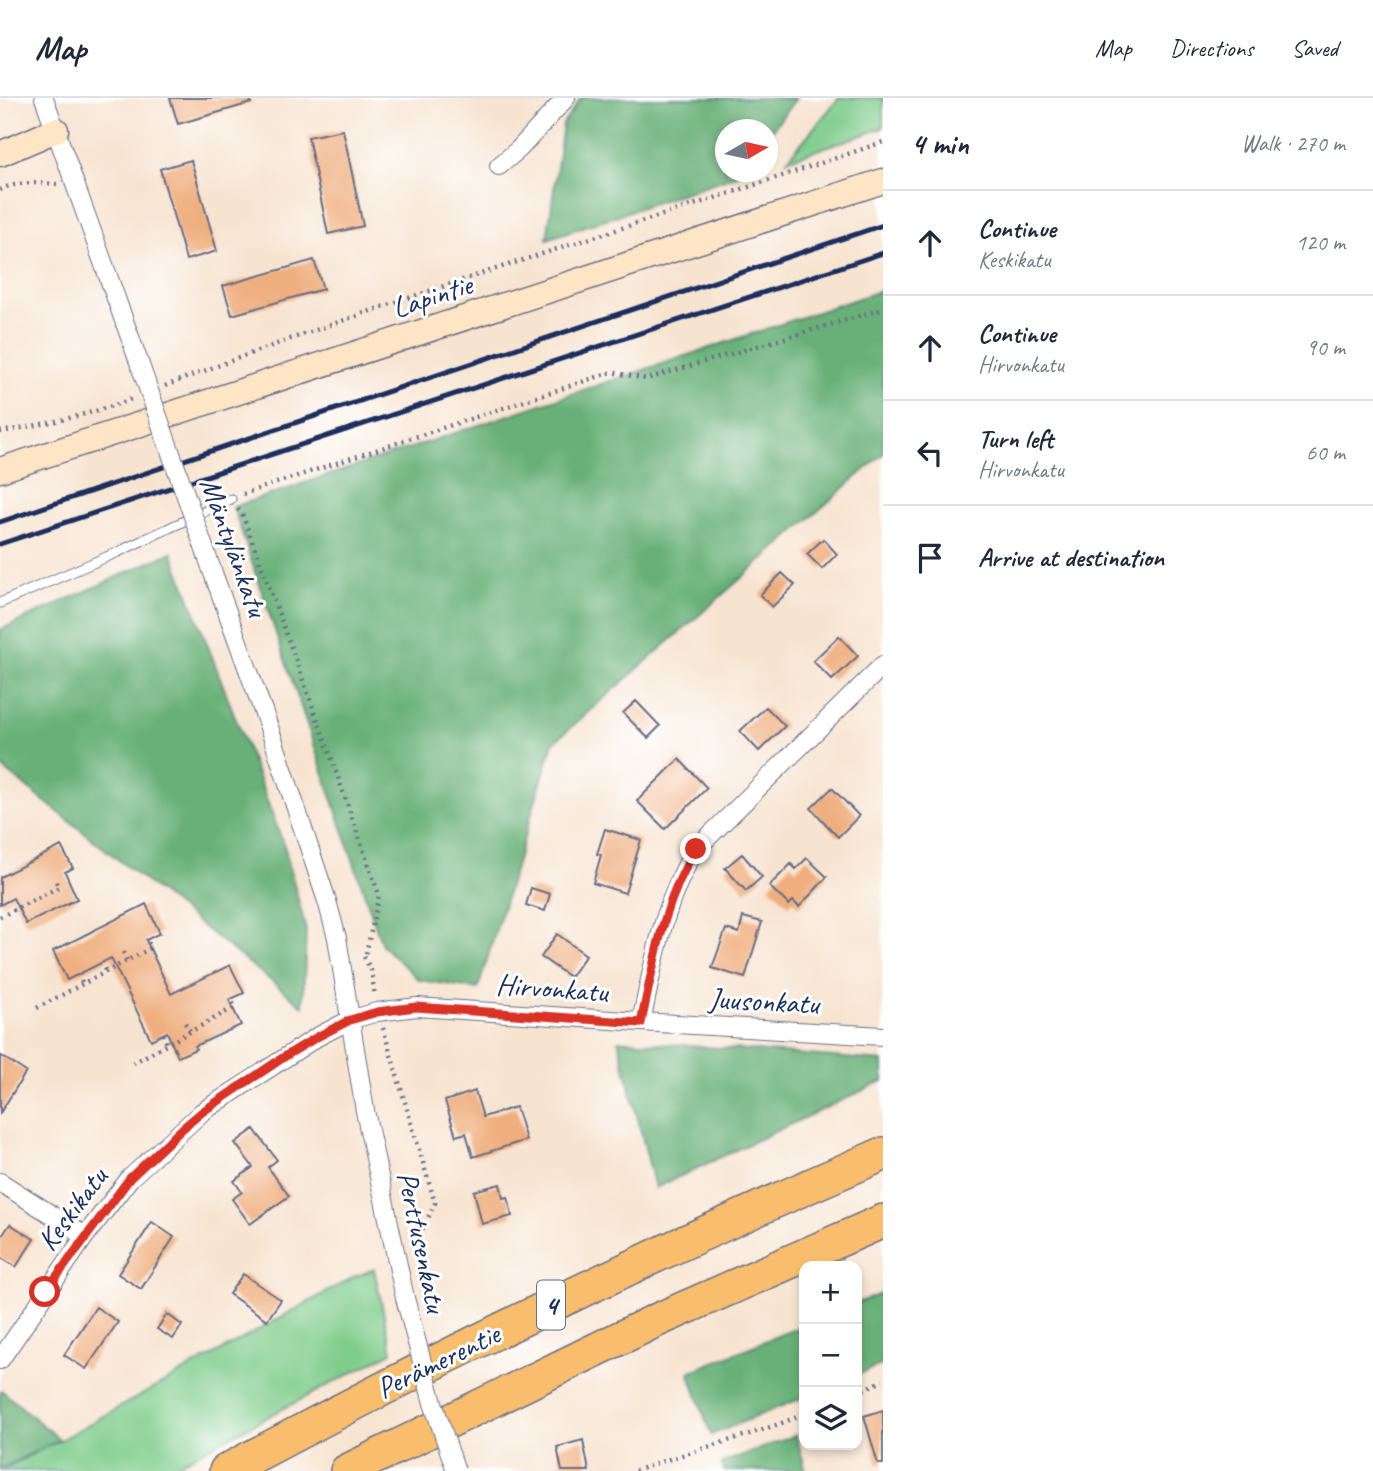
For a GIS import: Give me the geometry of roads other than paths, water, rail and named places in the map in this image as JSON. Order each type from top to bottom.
[{"type":"highway","name":"Perämerentie","points":[[226,1471],[365,1396],[625,1269],[883,1154]]},
{"type":"highway","name":"Perämerentie","points":[[347,1471],[655,1321],[883,1221]]},
{"type":"main road","points":[[0,155],[56,130]]},
{"type":"main road","name":"Lapintie","points":[[0,470],[883,181]]},
{"type":"street","name":"Mäntylänkatu","points":[[44,98],[270,730],[327,901],[337,938],[350,1020]]},
{"type":"street","points":[[499,166],[566,98]]},
{"type":"street","name":"Hirvonkatu","points":[[350,1020],[377,1012],[416,1007],[641,1023],[669,901],[682,871],[696,849],[883,665]]},
{"type":"street","name":"Keskikatu","points":[[0,1360],[85,1236],[130,1178],[202,1112],[307,1043],[350,1020]]},
{"type":"street","name":"Perttusenkatu","points":[[350,1020],[405,1298],[433,1403],[456,1471]]},
{"type":"street","name":"Juusonkatu","points":[[641,1023],[883,1036]]},
{"type":"street","points":[[0,1182],[85,1236]]},
{"type":"lane","points":[[0,603],[118,552],[230,499]]},
{"type":"railway","points":[[0,522],[883,225]]},
{"type":"railway","points":[[0,544],[883,253]]}]
